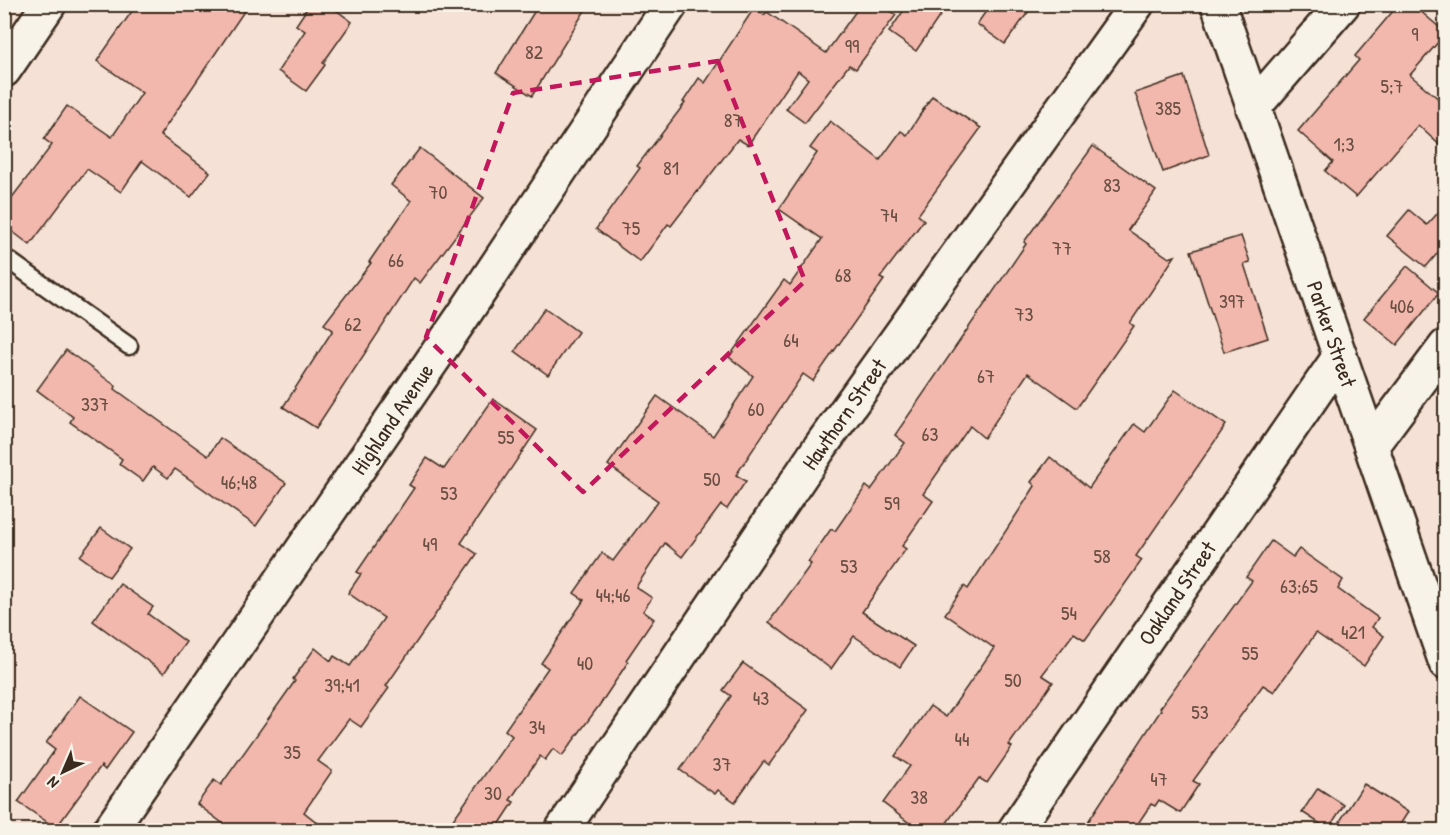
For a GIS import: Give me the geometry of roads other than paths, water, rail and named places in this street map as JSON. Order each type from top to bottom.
[{"type":"street","points":[[5,70],[49,4]]},
{"type":"street","name":"Highland Avenue","points":[[110,831],[463,316],[671,4]]},
{"type":"street","name":"Hawthorn Street","points":[[562,831],[818,450],[1137,4]]},
{"type":"street","name":"Parker Street","points":[[1218,4],[1446,663]]},
{"type":"street","points":[[1253,108],[1343,4]]},
{"type":"street","points":[[1371,446],[1446,346]]},
{"type":"street","name":"Oakland Street","points":[[1015,831],[1340,356]]},
{"type":"lane","points":[[4,257],[129,346]]}]
